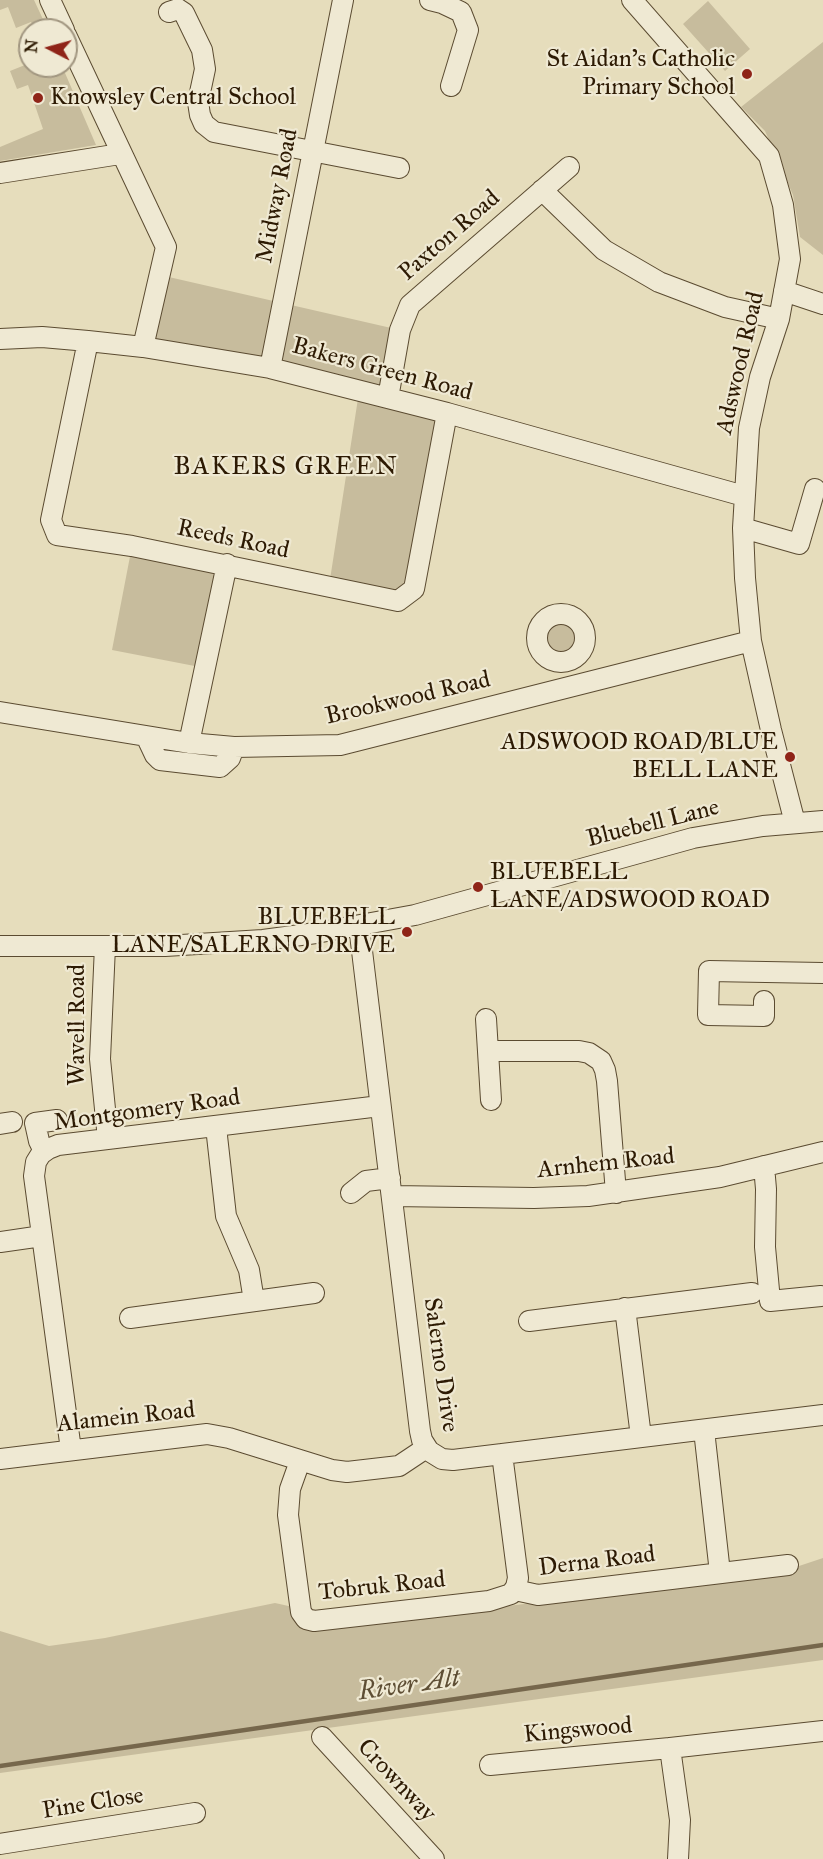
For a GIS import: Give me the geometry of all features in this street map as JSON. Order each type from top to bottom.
[{"type":"street","points":[[50,0],[58,18]]},
{"type":"street","name":"Midway Road","points":[[270,368],[343,0]]},
{"type":"street","points":[[430,0],[461,12],[468,30],[451,86]]},
{"type":"street","name":"Adswood Road","points":[[632,0],[769,156],[783,205],[790,259],[779,319],[760,377],[749,428],[743,528],[751,640],[795,823]]},
{"type":"street","points":[[176,7],[184,13],[202,50],[205,69],[198,102],[204,124],[214,132],[399,168]]},
{"type":"street","points":[[78,61],[166,247],[143,347]]},
{"type":"street","points":[[0,173],[120,154]]},
{"type":"street","name":"Paxton Road","points":[[388,398],[400,330],[410,305],[569,166]]},
{"type":"street","points":[[542,190],[604,250],[659,282],[725,307],[779,319]]},
{"type":"street","points":[[784,291],[823,304]]},
{"type":"street","name":"Bakers Green Road","points":[[0,339],[42,337],[88,341],[143,347],[270,368],[447,413],[744,496]]},
{"type":"street","name":"Reeds Road","points":[[88,341],[51,520],[57,535],[132,546],[226,564],[398,601],[414,589],[447,413]]},
{"type":"street","points":[[743,528],[799,544],[814,489]]},
{"type":"street","points":[[189,743],[226,564]]},
{"type":"street","name":"Brookwood Road","points":[[0,712],[189,743],[234,747],[340,745],[751,640]]},
{"type":"street","points":[[564,662],[571,685]]},
{"type":"street","points":[[146,736],[160,760],[220,767],[230,758],[234,747]]},
{"type":"street","name":"Bluebell Lane","points":[[0,946],[165,946],[241,941],[359,926],[415,915],[693,838],[737,830],[823,821]]},
{"type":"street","name":"Salerno Drive","points":[[359,926],[420,1431],[426,1448],[438,1457],[448,1460],[823,1415]]},
{"type":"street","name":"Wavell Road","points":[[105,946],[100,1059],[108,1139]]},
{"type":"street","points":[[764,1015],[708,1015],[709,971],[823,973]]},
{"type":"street","points":[[486,1019],[491,1100]]},
{"type":"street","points":[[488,1051],[579,1051],[589,1053],[601,1061],[607,1081],[616,1193]]},
{"type":"street","name":"Montgomery Road","points":[[71,1450],[34,1171],[36,1162],[44,1151],[58,1146],[108,1139],[380,1106]]},
{"type":"street","points":[[44,1151],[35,1123],[57,1120]]},
{"type":"street","points":[[216,1126],[226,1216],[249,1270],[254,1300]]},
{"type":"street","name":"Arnhem Road","points":[[351,1193],[366,1181],[391,1187],[565,1198],[616,1193],[720,1177],[823,1152]]},
{"type":"street","points":[[764,1166],[765,1247],[770,1301],[821,1296]]},
{"type":"street","points":[[0,1242],[42,1236]]},
{"type":"street","points":[[130,1318],[314,1293]]},
{"type":"street","points":[[541,1325],[625,1308],[744,1300]]},
{"type":"street","points":[[625,1308],[640,1437]]},
{"type":"street","points":[[704,1430],[720,1573]]},
{"type":"street","name":"Alamein Road","points":[[0,1459],[207,1434],[229,1438],[332,1470],[357,1472],[399,1466],[426,1448]]},
{"type":"street","name":"Derna Road","points":[[502,1454],[518,1578],[515,1590],[529,1595],[538,1595],[788,1565]]},
{"type":"street","name":"Tobruk Road","points":[[300,1461],[290,1490],[288,1508],[300,1608],[306,1619],[317,1621],[489,1601],[507,1596],[515,1590]]},
{"type":"street","name":"Kingswood","points":[[490,1765],[823,1731]]},
{"type":"street","name":"Crownway","points":[[322,1737],[434,1859]]},
{"type":"street","points":[[670,1748],[680,1820],[678,1859]]},
{"type":"street","name":"Pine Close","points":[[0,1844],[195,1813]]},
{"type":"shaded area","points":[[0,0],[34,0],[42,18],[18,18],[18,27],[16,28],[8,7],[0,10]]},
{"type":"shaded area","points":[[708,1],[750,49],[725,71],[683,24]]},
{"type":"shaded area","points":[[823,42],[823,255],[800,237],[793,195],[765,131],[741,107]]},
{"type":"shaded area","points":[[18,68],[18,78],[67,78],[96,145],[0,161],[0,147],[43,129],[28,85],[17,89],[10,71]]},
{"type":"shaded area","points":[[160,275],[400,330],[388,398],[447,413],[414,589],[398,601],[329,586],[359,392],[143,347]]},
{"type":"shaded area","points":[[132,546],[227,564],[205,668],[112,650]]},
{"type":"shaded area","points":[[561,620],[574,625],[579,638],[574,651],[561,656],[548,651],[543,638],[548,625]]},
{"type":"shaded area","points":[[823,1558],[823,1660],[0,1773],[0,1631],[49,1646],[105,1638],[275,1603],[293,1607],[315,1629],[775,1574]]},
{"type":"waterway","name":"River Alt","points":[[0,1766],[823,1645]]},
{"type":"place","name":"St Aidan's Catholic Primary School","points":[[747,74]]},
{"type":"place","name":"Knowsley Central School","points":[[38,98]]},
{"type":"place","name":"ADSWOOD ROAD/BLUE BELL LANE","points":[[790,757]]},
{"type":"place","name":"BLUEBELL LANE/ADSWOOD ROAD","points":[[478,887]]},
{"type":"place","name":"BLUEBELL LANE/SALERNO DRIVE","points":[[407,932]]},
{"type":"district","name":"BAKERS GREEN","points":[[286,468]]}]
